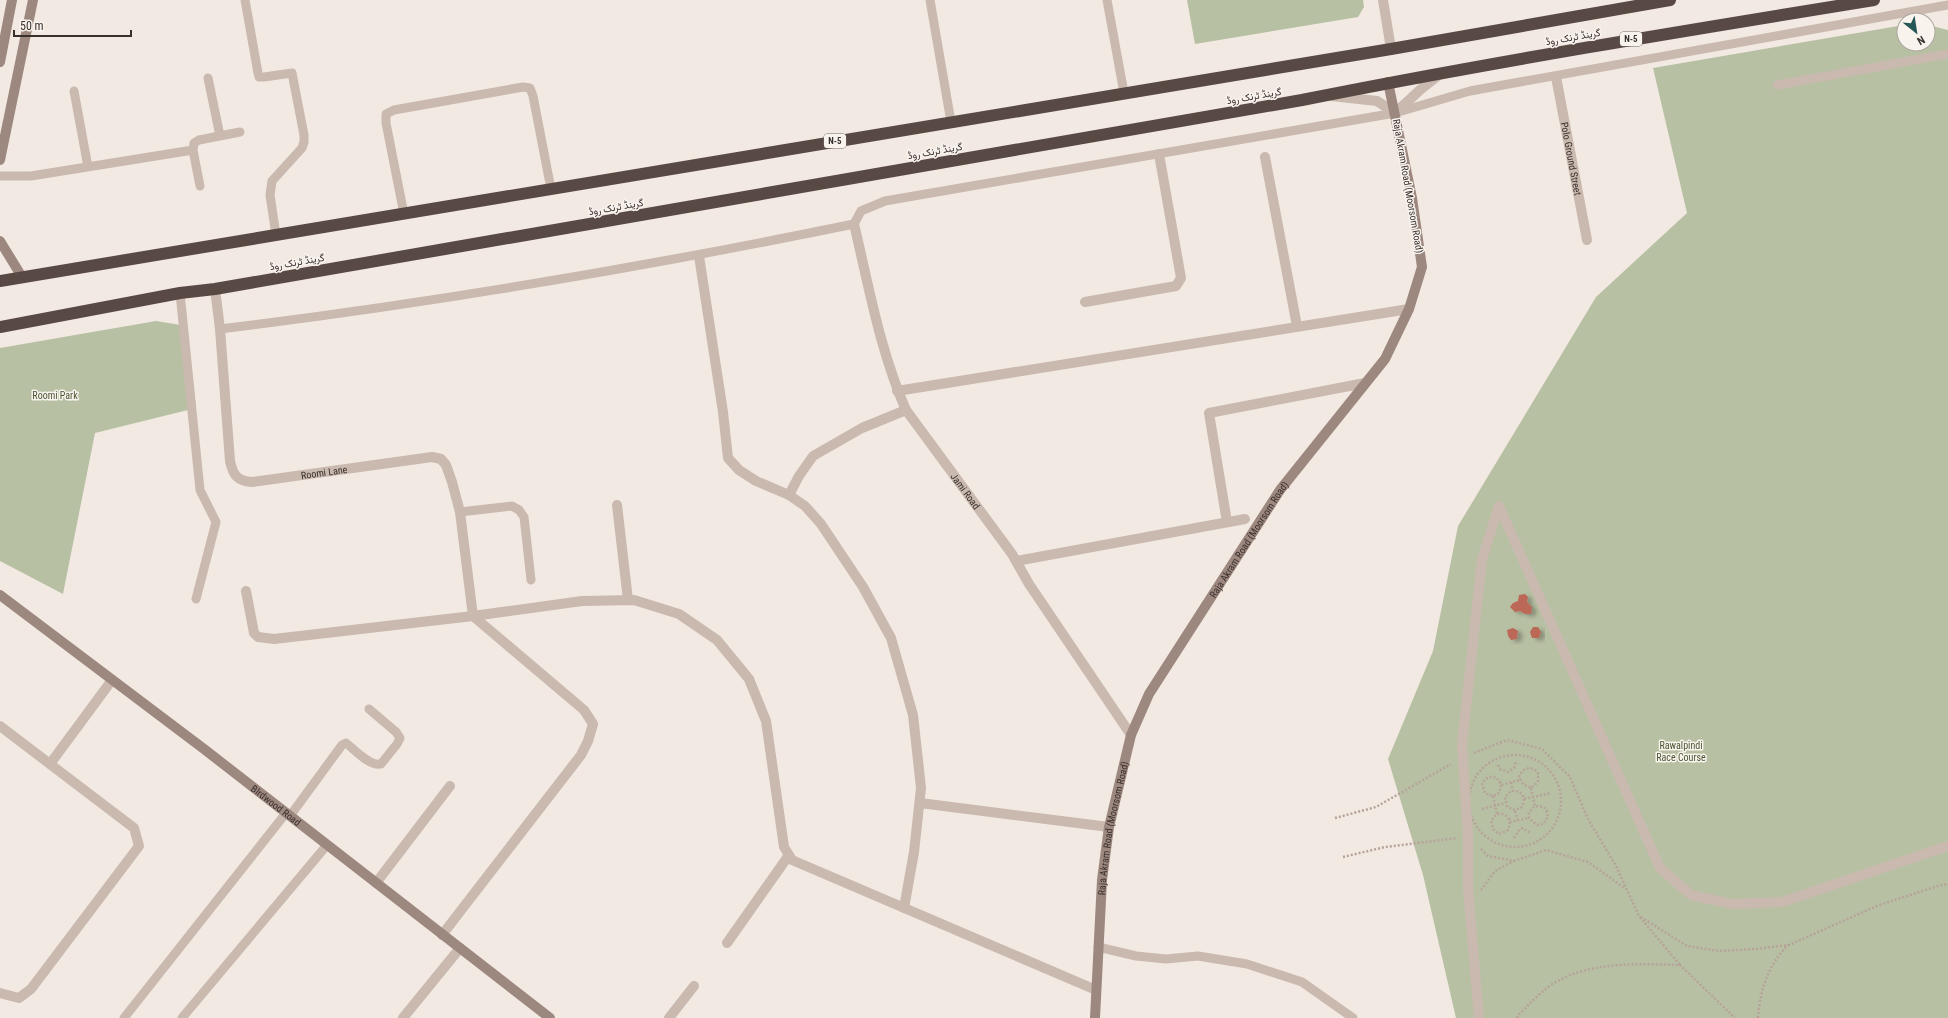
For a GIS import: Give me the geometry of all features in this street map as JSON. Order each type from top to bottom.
[{"type":"highway","name":"گرینڈ ٹرنک روڈ","points":[[0,281],[1391,49],[1670,0]]},
{"type":"highway","name":"گرینڈ ٹرنک روڈ","points":[[0,327],[180,293],[1323,95],[1441,72],[1637,38],[1874,0]]},
{"type":"street","points":[[0,62],[12,0]]},
{"type":"street","points":[[0,160],[33,0]]},
{"type":"street","points":[[1383,0],[1391,49]]},
{"type":"street","points":[[1323,95],[1377,101],[1395,114],[1441,72]]},
{"type":"street","name":"Polo Ground Street","points":[[1556,77],[1587,240]]},
{"type":"street","name":"Raja Akram Road (Moorsom Road)","points":[[1095,1018],[1102,880],[1109,827],[1131,735],[1149,694],[1280,490],[1385,359],[1409,309],[1422,267],[1412,198],[1388,82]]},
{"type":"street","points":[[1085,302],[1176,286],[1181,278],[1159,154]]},
{"type":"street","points":[[1265,156],[1297,326]]},
{"type":"street","name":"Jami Road","points":[[854,224],[882,343],[897,391],[906,410],[1016,561],[1029,584],[1131,735]]},
{"type":"street","points":[[0,241],[22,277]]},
{"type":"street","points":[[699,256],[723,412],[728,458],[739,470],[756,481],[790,495],[804,506],[821,524],[863,587],[891,638],[914,715],[921,788],[914,852],[904,908]]},
{"type":"street","name":"Roomi Lane","points":[[215,288],[220,329],[232,473],[237,479],[252,482],[432,457],[441,459],[446,465],[460,512],[473,616]]},
{"type":"street","points":[[897,391],[1409,309]]},
{"type":"street","points":[[1227,522],[1209,413],[1365,383]]},
{"type":"street","points":[[790,495],[799,476],[813,456],[862,428],[906,410]]},
{"type":"street","points":[[617,505],[628,600]]},
{"type":"street","points":[[1479,1018],[1470,905],[1468,836],[1462,745],[1482,559],[1499,506],[1660,868],[1691,895],[1732,904],[1782,902],[1948,846]]},
{"type":"street","points":[[1016,561],[1245,519]]},
{"type":"street","points":[[246,591],[254,633],[258,637],[274,639],[582,602],[634,600],[679,614],[718,640],[749,679],[766,721],[784,847],[792,860],[1096,990]]},
{"type":"street","name":"BIrdwood Road","points":[[2,600],[112,680],[288,814],[550,1018]]},
{"type":"street","points":[[442,935],[581,755],[588,741],[593,724],[584,710],[473,616]]},
{"type":"street","points":[[50,764],[112,680]]},
{"type":"street","points":[[0,726],[134,828],[139,846],[30,989],[19,998],[0,993]]},
{"type":"street","points":[[376,883],[450,786]]},
{"type":"street","points":[[920,803],[1109,827]]},
{"type":"street","points":[[727,943],[789,855]]},
{"type":"street","points":[[403,1018],[460,948]]},
{"type":"street","points":[[669,1018],[694,986]]},
{"type":"lane","points":[[245,0],[259,77],[292,73],[304,135],[302,148],[272,181],[270,195],[276,235]]},
{"type":"lane","points":[[930,0],[951,122]]},
{"type":"lane","points":[[1107,0],[1124,93]]},
{"type":"lane","points":[[220,329],[575,278],[699,256],[854,224],[861,211],[885,201],[1395,114],[1470,91],[1556,77],[1948,5]]},
{"type":"lane","points":[[1777,85],[1948,54]]},
{"type":"lane","points":[[208,78],[220,136]]},
{"type":"lane","points":[[404,214],[386,123],[386,114],[394,110],[523,87],[530,88],[533,96],[551,189]]},
{"type":"lane","points":[[74,91],[88,167]]},
{"type":"lane","points":[[200,186],[193,150],[194,143],[199,140],[240,132]]},
{"type":"lane","points":[[0,176],[31,176],[193,150]]},
{"type":"lane","points":[[180,293],[200,490],[216,522],[196,599]]},
{"type":"lane","points":[[460,512],[512,506],[519,510],[524,517],[531,580]]},
{"type":"lane","points":[[124,1018],[342,745],[346,743],[371,762],[378,765],[381,764],[397,744],[400,738],[396,732],[369,709]]},
{"type":"lane","points":[[182,1018],[327,844]]},
{"type":"lane","points":[[1098,948],[1136,956],[1166,959],[1198,956],[1247,964],[1302,982],[1352,1018]]},
{"type":"path","points":[[1335,818],[1376,807],[1463,757],[1507,740],[1542,749],[1570,777],[1588,818],[1616,866],[1639,916],[1680,965],[1735,1018]]},
{"type":"path","points":[[1516,754],[1534,760],[1547,770],[1558,783],[1560,790],[1560,808],[1557,819],[1552,828],[1540,840],[1530,844],[1517,847],[1496,843],[1486,837],[1473,819],[1471,786],[1486,766],[1499,756],[1516,754]]},
{"type":"path","points":[[1498,765],[1500,769],[1508,772],[1514,768],[1516,761]]},
{"type":"path","points":[[1535,806],[1530,788],[1525,786],[1520,780],[1520,774],[1526,768],[1532,768],[1538,772],[1539,776]]},
{"type":"path","points":[[1530,788],[1538,782],[1538,772]]},
{"type":"path","points":[[1493,796],[1485,793],[1482,783],[1485,779],[1491,776],[1500,781],[1501,785],[1520,780]]},
{"type":"path","points":[[1493,796],[1500,790],[1500,781]]},
{"type":"path","points":[[1510,782],[1513,791]]},
{"type":"path","points":[[1518,820],[1515,811],[1510,809],[1505,803],[1505,797],[1513,791],[1517,791],[1523,795],[1524,799],[1551,792]]},
{"type":"path","points":[[1515,811],[1523,805],[1523,795]]},
{"type":"path","points":[[1493,796],[1497,814]]},
{"type":"path","points":[[1482,809],[1505,803]]},
{"type":"path","points":[[1547,810],[1548,817],[1543,824],[1535,824],[1530,818],[1529,812],[1535,806],[1541,806],[1547,810],[1548,814]]},
{"type":"path","points":[[1497,814],[1490,823],[1494,831],[1499,834],[1509,828],[1509,818]]},
{"type":"path","points":[[1497,814],[1503,814],[1509,818],[1510,822],[1530,818]]},
{"type":"path","points":[[1514,838],[1520,829],[1523,828],[1531,834]]},
{"type":"path","points":[[1343,857],[1385,847],[1468,836],[1488,856],[1514,861]]},
{"type":"path","points":[[1470,905],[1496,872],[1514,861],[1546,850],[1588,862],[1626,889]]},
{"type":"path","points":[[1639,916],[1687,946],[1719,951],[1756,949],[1789,945],[1879,905],[1948,884]]},
{"type":"path","points":[[1758,1018],[1765,981],[1776,957],[1789,945]]},
{"type":"path","points":[[1517,1018],[1518,1015],[1554,983],[1583,970],[1634,964],[1680,965]]},
{"type":"green space","points":[[1187,0],[1363,0],[1364,7],[1358,17],[1195,44]]},
{"type":"green space","name":"Rawalpindi Race Course","points":[[1896,26],[1896,52],[1936,52],[1936,27],[1948,30],[1948,1018],[1456,1018],[1423,875],[1388,759],[1433,651],[1458,526],[1596,297],[1687,213],[1653,68]]},
{"type":"green space","name":"Roomi Park","points":[[156,321],[187,326],[196,408],[95,433],[63,594],[0,561],[0,348]]},
{"type":"building","points":[[1525,594],[1528,597],[1527,602],[1532,607],[1531,614],[1525,614],[1520,611],[1515,612],[1510,607],[1513,603],[1518,601],[1519,595]]},
{"type":"building","points":[[1533,627],[1538,627],[1541,632],[1539,638],[1532,638],[1530,632]]},
{"type":"building","points":[[1513,628],[1518,631],[1517,639],[1511,640],[1508,636],[1507,630]]}]
